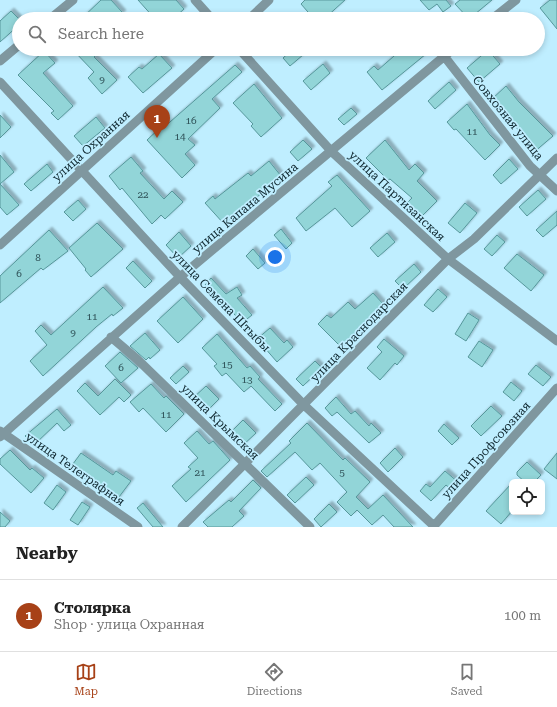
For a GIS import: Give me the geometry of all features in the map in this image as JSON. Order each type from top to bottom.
[{"type":"street","points":[[58,12],[73,0]]},
{"type":"street","points":[[195,0],[206,12]]},
{"type":"street","points":[[257,12],[270,0]]},
{"type":"street","points":[[501,12],[516,0]]},
{"type":"street","points":[[0,62],[12,52]]},
{"type":"street","name":"улица Охранная","points":[[0,244],[208,56]]},
{"type":"street","name":"улица Партизанская","points":[[245,56],[332,152],[448,259],[557,342]]},
{"type":"street","name":"улица Капана Мусина","points":[[1,434],[180,277],[332,152],[444,56]]},
{"type":"street","name":"Совхозная улица","points":[[444,56],[494,122],[530,166],[557,191]]},
{"type":"street","name":"улица Семена Штыбы","points":[[0,82],[180,277],[304,405],[434,526]]},
{"type":"street","name":"улица Краснодарская","points":[[182,527],[448,259],[474,239],[557,158]]},
{"type":"street","name":"улица Крымская","points":[[111,337],[137,358],[310,527]]},
{"type":"street","name":"улица Профсоюзная","points":[[434,526],[557,388]]},
{"type":"street","name":"улица Телеграфная","points":[[1,434],[138,527]]},
{"type":"building","points":[[101,0],[111,0],[122,12],[88,12]]},
{"type":"building","points":[[138,0],[176,0],[184,9],[181,12],[149,12]]},
{"type":"building","points":[[305,0],[345,0],[332,12],[308,12],[301,4]]},
{"type":"building","points":[[420,0],[446,0],[451,6],[443,12],[437,4],[429,10]]},
{"type":"building","points":[[460,0],[492,0],[477,12],[462,12],[455,4]]},
{"type":"building","points":[[550,0],[557,0],[557,29],[545,14],[545,12],[540,8]]},
{"type":"building","points":[[11,11],[12,12],[12,31],[0,42],[0,21]]},
{"type":"building","points":[[39,56],[49,56],[55,63],[43,73],[73,106],[58,120],[51,113],[54,111],[18,75]]},
{"type":"building","points":[[79,56],[95,56],[94,57],[117,80],[102,94],[88,78],[94,72]]},
{"type":"building","points":[[157,56],[161,56],[172,68],[143,93],[128,77],[139,67],[142,69]]},
{"type":"building","points":[[285,56],[302,56],[290,66],[283,58]]},
{"type":"building","points":[[394,56],[424,56],[382,90],[367,72],[374,66],[378,70]]},
{"type":"building","points":[[481,56],[493,56],[500,64],[479,82],[467,68]]},
{"type":"building","points":[[323,64],[330,73],[311,90],[303,81]]},
{"type":"building","points":[[235,65],[242,72],[212,99],[220,108],[188,139],[195,145],[185,154],[195,165],[182,178],[147,140],[161,127],[162,129]]},
{"type":"building","points":[[449,82],[456,90],[435,109],[428,101]]},
{"type":"building","points":[[254,84],[282,118],[261,137],[251,126],[253,124],[233,103]]},
{"type":"building","points":[[506,86],[519,102],[553,136],[533,153],[526,144],[529,141],[492,99]]},
{"type":"building","points":[[467,104],[490,135],[500,145],[485,160],[456,129],[454,130],[447,122]]},
{"type":"building","points":[[351,108],[357,114],[344,125],[338,119]]},
{"type":"building","points":[[0,115],[11,127],[0,138]]},
{"type":"building","points":[[96,117],[105,128],[83,146],[74,136]]},
{"type":"building","points":[[303,140],[312,149],[298,161],[290,152]]},
{"type":"building","points":[[385,140],[409,170],[415,164],[424,173],[417,181],[437,201],[421,217],[407,203],[412,198],[390,179],[388,180],[366,158]]},
{"type":"building","points":[[0,155],[14,172],[0,184]]},
{"type":"building","points":[[131,157],[143,171],[140,173],[164,199],[172,191],[183,202],[165,219],[161,215],[152,224],[122,188],[120,190],[109,176]]},
{"type":"building","points":[[509,159],[518,169],[501,184],[493,175]]},
{"type":"building","points":[[269,161],[281,176],[256,198],[254,197],[224,224],[205,203],[213,196],[215,199],[248,173],[251,176]]},
{"type":"building","points":[[47,164],[53,172],[31,191],[24,184]]},
{"type":"building","points":[[337,175],[370,211],[352,227],[335,208],[306,231],[296,218],[332,186],[328,182]]},
{"type":"building","points":[[0,184],[19,205],[7,215],[0,207]]},
{"type":"building","points":[[538,190],[546,199],[527,216],[519,207]]},
{"type":"building","points":[[78,200],[86,209],[73,221],[64,212]]},
{"type":"building","points":[[465,203],[477,213],[460,233],[448,223]]},
{"type":"building","points":[[557,211],[557,225],[543,237],[536,230]]},
{"type":"building","points":[[97,223],[123,249],[91,277],[69,248]]},
{"type":"building","points":[[281,229],[292,243],[286,249],[274,235]]},
{"type":"building","points":[[49,230],[68,251],[43,270],[41,268],[0,303],[0,276]]},
{"type":"building","points":[[179,232],[191,246],[178,258],[166,245]]},
{"type":"building","points":[[387,233],[395,242],[378,257],[370,248]]},
{"type":"building","points":[[497,235],[505,242],[492,256],[484,249]]},
{"type":"building","points":[[253,249],[265,263],[258,269],[246,256]]},
{"type":"building","points":[[517,254],[544,275],[531,291],[504,268]]},
{"type":"building","points":[[133,261],[152,281],[145,288],[126,268]]},
{"type":"building","points":[[414,264],[421,272],[403,289],[395,281]]},
{"type":"building","points":[[211,278],[226,294],[237,287],[242,295],[237,298],[252,315],[242,323],[227,306],[225,307],[216,294],[215,295],[205,285]]},
{"type":"building","points":[[103,287],[123,308],[113,316],[112,314],[96,327],[43,376],[30,361],[47,345],[35,331],[41,325],[51,335]]},
{"type":"building","points":[[438,289],[447,297],[433,312],[424,305]]},
{"type":"building","points":[[373,293],[385,306],[350,338],[342,348],[318,324],[327,315],[331,318],[348,302],[355,309]]},
{"type":"building","points":[[183,297],[203,319],[178,343],[157,321]]},
{"type":"building","points":[[468,313],[479,320],[466,341],[455,334]]},
{"type":"building","points":[[270,328],[284,343],[287,340],[293,347],[277,362],[257,339]]},
{"type":"building","points":[[145,333],[160,350],[150,359],[149,357],[146,360],[130,346]]},
{"type":"building","points":[[217,334],[247,368],[250,366],[260,377],[258,379],[282,404],[275,411],[251,386],[244,392],[226,373],[222,376],[214,366],[217,364],[202,348]]},
{"type":"building","points":[[384,339],[404,356],[397,365],[395,363],[380,380],[367,368],[382,352],[377,347]]},
{"type":"building","points":[[479,341],[493,350],[482,367],[468,357]]},
{"type":"building","points":[[120,352],[138,368],[121,383],[105,366]]},
{"type":"building","points":[[315,361],[322,368],[303,386],[296,379]]},
{"type":"building","points":[[536,365],[551,377],[543,386],[528,374]]},
{"type":"building","points":[[183,366],[189,372],[176,384],[170,378]]},
{"type":"building","points":[[115,379],[131,395],[124,402],[119,397],[100,415],[77,391],[85,383],[98,396]]},
{"type":"building","points":[[511,382],[522,391],[514,401],[503,392]]},
{"type":"building","points":[[151,384],[164,398],[166,396],[184,414],[166,432],[143,408],[139,412],[130,402]]},
{"type":"building","points":[[206,386],[219,399],[205,413],[192,399]]},
{"type":"building","points":[[336,397],[351,414],[355,411],[369,426],[371,423],[381,433],[369,443],[337,412],[332,416],[325,408]]},
{"type":"building","points":[[491,406],[502,416],[481,436],[471,426]]},
{"type":"building","points":[[57,409],[71,425],[64,431],[57,423],[34,445],[25,436]]},
{"type":"building","points":[[243,420],[256,433],[241,447],[229,434]]},
{"type":"building","points":[[307,423],[343,460],[345,458],[370,482],[356,497],[368,509],[383,495],[413,527],[394,527],[383,515],[372,525],[357,510],[351,516],[337,502],[347,492],[320,463],[312,470],[295,452],[267,477],[261,471],[291,443],[289,441]]},
{"type":"building","points":[[444,424],[459,438],[452,445],[438,431]]},
{"type":"building","points":[[197,431],[209,444],[213,441],[230,460],[186,502],[172,486],[191,469],[188,467],[198,458],[184,443]]},
{"type":"building","points":[[395,448],[403,457],[388,472],[380,463]]},
{"type":"building","points":[[10,450],[30,470],[32,468],[44,478],[31,493],[0,464],[0,459]]},
{"type":"building","points":[[81,453],[113,475],[116,471],[131,481],[116,501],[70,468]]},
{"type":"building","points":[[557,453],[557,479],[544,469]]},
{"type":"building","points":[[527,462],[541,475],[537,479],[522,479],[517,475],[517,472]]},
{"type":"building","points":[[445,471],[459,483],[453,491],[446,485],[431,501],[420,491],[426,484],[430,487]]},
{"type":"building","points":[[306,477],[314,485],[295,503],[287,495]]},
{"type":"building","points":[[253,480],[261,488],[239,511],[244,516],[232,527],[208,527],[203,522],[229,500],[231,502]]},
{"type":"building","points":[[57,485],[66,492],[53,510],[44,503]]},
{"type":"building","points":[[509,486],[509,515],[501,524],[486,511]]},
{"type":"building","points":[[82,502],[90,507],[78,525],[70,520]]},
{"type":"building","points":[[143,503],[163,527],[153,527],[137,508]]},
{"type":"building","points":[[329,504],[337,512],[321,527],[314,519]]},
{"type":"building","points":[[0,512],[10,521],[5,527],[0,527]]},
{"type":"place","name":"Столярка","points":[[157,138]]}]
